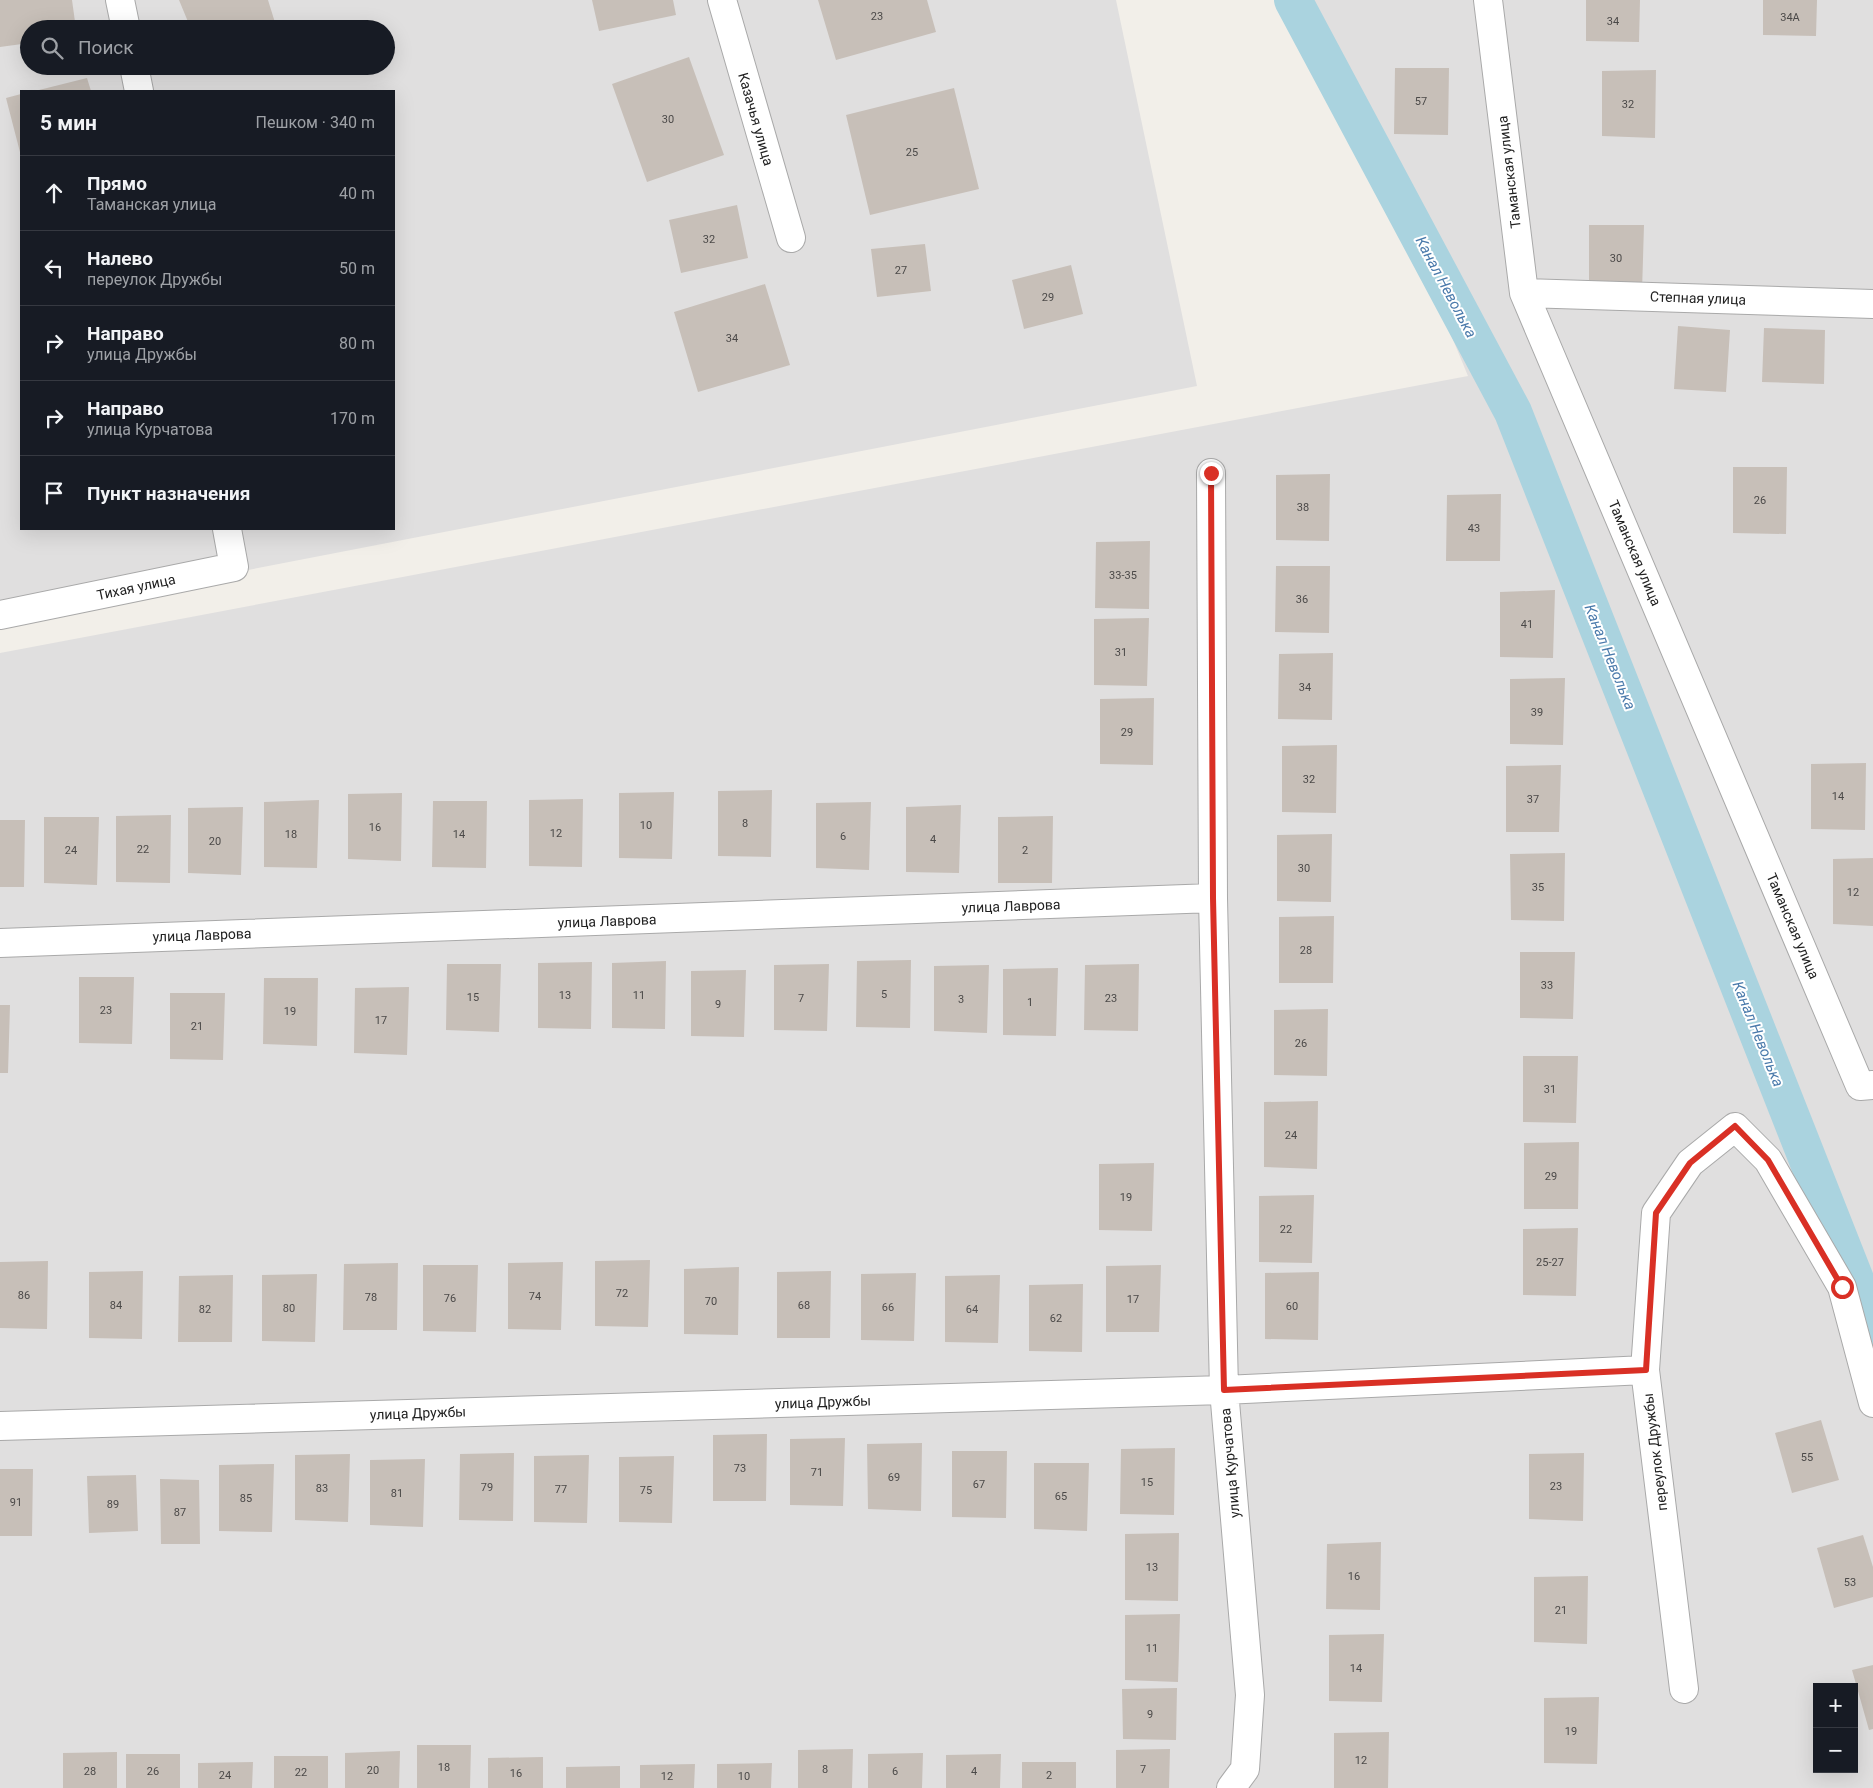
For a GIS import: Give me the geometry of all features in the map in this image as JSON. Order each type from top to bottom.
[{"type":"street","points":[[120,0],[124,20]]},
{"type":"street","name":"Казачья улица","points":[[722,0],[791,238]]},
{"type":"street","name":"Таманская улица","points":[[1488,0],[1524,293],[1867,1086]]},
{"type":"street","points":[[136,75],[139,90]]},
{"type":"street","name":"Степная улица","points":[[1524,293],[1873,304]]},
{"type":"street","name":"улица Курчатова","points":[[1211,473],[1213,898],[1224,1390],[1250,1696],[1245,1769],[1231,1788]]},
{"type":"street","name":"Тихая улица","points":[[0,615],[234,568],[228,530]]},
{"type":"street","name":"улица Лаврова","points":[[0,943],[1213,898]]},
{"type":"street","name":"переулок Дружбы","points":[[1684,1689],[1646,1370],[1656,1213],[1690,1163],[1735,1126],[1768,1160],[1842,1287],[1873,1403]]},
{"type":"street","name":"улица Дружбы","points":[[0,1426],[1224,1390],[1646,1370]]},
{"type":"shaded area","points":[[0,0],[1116,0],[1197,386],[0,618]]},
{"type":"shaded area","points":[[1313,0],[1873,0],[1873,1788],[0,1788],[0,653],[1468,376]]},
{"type":"building","points":[[0,0],[72,0],[75,20],[20,20],[20,44],[0,47]]},
{"type":"building","points":[[179,0],[268,0],[274,20],[187,20]]},
{"type":"building","points":[[592,0],[673,0],[676,15],[599,31]]},
{"type":"building","points":[[818,0],[927,0],[936,32],[836,60]]},
{"type":"building","points":[[1586,0],[1640,0],[1639,42],[1586,41]]},
{"type":"building","points":[[1763,0],[1817,0],[1816,36],[1763,35]]},
{"type":"building","points":[[689,57],[724,155],[647,182],[612,84]]},
{"type":"building","points":[[1395,68],[1449,68],[1448,135],[1394,134]]},
{"type":"building","points":[[1656,70],[1655,138],[1602,136],[1602,71]]},
{"type":"building","points":[[87,78],[91,90],[39,90]]},
{"type":"building","points":[[954,88],[979,189],[870,215],[846,115]]},
{"type":"building","points":[[20,94],[20,152],[6,98]]},
{"type":"building","points":[[737,205],[748,258],[681,273],[669,220]]},
{"type":"building","points":[[1589,225],[1644,225],[1642,292],[1589,291]]},
{"type":"building","points":[[925,244],[931,291],[877,297],[871,249]]},
{"type":"building","points":[[1071,265],[1083,314],[1024,329],[1012,280]]},
{"type":"building","points":[[765,284],[790,365],[698,392],[674,312]]},
{"type":"building","points":[[1678,326],[1730,330],[1726,392],[1674,389]]},
{"type":"building","points":[[1764,328],[1825,330],[1824,384],[1762,382]]},
{"type":"building","points":[[1733,467],[1787,467],[1786,534],[1733,533]]},
{"type":"building","points":[[1330,474],[1329,541],[1276,540],[1276,475]]},
{"type":"building","points":[[1501,494],[1500,561],[1446,561],[1447,495]]},
{"type":"building","points":[[1150,541],[1149,609],[1095,608],[1096,542]]},
{"type":"building","points":[[1276,566],[1330,566],[1329,633],[1275,632]]},
{"type":"building","points":[[1555,590],[1553,658],[1500,657],[1500,592]]},
{"type":"building","points":[[1149,618],[1147,686],[1094,685],[1094,619]]},
{"type":"building","points":[[1333,653],[1332,720],[1278,719],[1279,654]]},
{"type":"building","points":[[1565,678],[1563,745],[1510,744],[1510,679]]},
{"type":"building","points":[[1154,698],[1153,765],[1100,764],[1100,699]]},
{"type":"building","points":[[1337,745],[1336,813],[1282,812],[1282,746]]},
{"type":"building","points":[[1866,763],[1865,830],[1811,829],[1811,764]]},
{"type":"building","points":[[1561,765],[1559,832],[1506,832],[1506,766]]},
{"type":"building","points":[[772,790],[771,857],[718,856],[718,791]]},
{"type":"building","points":[[674,792],[672,859],[619,858],[619,793]]},
{"type":"building","points":[[402,793],[401,861],[348,859],[348,794]]},
{"type":"building","points":[[583,799],[582,867],[529,866],[529,800]]},
{"type":"building","points":[[319,800],[317,868],[264,867],[264,802]]},
{"type":"building","points":[[433,801],[487,801],[486,868],[432,867]]},
{"type":"building","points":[[871,802],[869,870],[816,868],[816,803]]},
{"type":"building","points":[[961,805],[959,873],[906,872],[906,807]]},
{"type":"building","points":[[243,807],[241,875],[188,873],[188,808]]},
{"type":"building","points":[[171,815],[170,883],[116,882],[116,816]]},
{"type":"building","points":[[1053,816],[1052,883],[998,883],[998,817]]},
{"type":"building","points":[[44,817],[99,817],[97,885],[44,883]]},
{"type":"building","points":[[0,820],[25,820],[24,887],[0,887]]},
{"type":"building","points":[[1332,834],[1331,902],[1277,901],[1277,835]]},
{"type":"building","points":[[1565,853],[1564,921],[1511,920],[1510,854]]},
{"type":"building","points":[[1873,858],[1873,926],[1833,924],[1833,859]]},
{"type":"building","points":[[1334,916],[1333,983],[1279,983],[1279,917]]},
{"type":"building","points":[[1520,952],[1575,952],[1573,1019],[1520,1018]]},
{"type":"building","points":[[911,960],[910,1028],[856,1027],[857,961]]},
{"type":"building","points":[[666,961],[665,1029],[612,1028],[612,963]]},
{"type":"building","points":[[592,962],[591,1029],[538,1028],[538,963]]},
{"type":"building","points":[[447,964],[501,964],[499,1032],[446,1030]]},
{"type":"building","points":[[829,964],[827,1031],[774,1030],[774,965]]},
{"type":"building","points":[[1139,964],[1138,1031],[1084,1030],[1085,965]]},
{"type":"building","points":[[989,965],[987,1033],[934,1031],[934,966]]},
{"type":"building","points":[[1058,968],[1056,1036],[1003,1035],[1003,969]]},
{"type":"building","points":[[746,970],[744,1037],[691,1036],[691,971]]},
{"type":"building","points":[[79,977],[134,977],[132,1044],[79,1043]]},
{"type":"building","points":[[264,978],[318,978],[317,1046],[263,1044]]},
{"type":"building","points":[[409,987],[407,1055],[354,1053],[355,988]]},
{"type":"building","points":[[170,993],[225,993],[223,1060],[170,1059]]},
{"type":"building","points":[[0,1005],[10,1005],[8,1073],[0,1073]]},
{"type":"building","points":[[1328,1009],[1327,1076],[1274,1075],[1274,1010]]},
{"type":"building","points":[[1523,1056],[1578,1056],[1576,1123],[1523,1122]]},
{"type":"building","points":[[1318,1101],[1317,1169],[1264,1167],[1264,1102]]},
{"type":"building","points":[[1579,1142],[1578,1209],[1524,1209],[1524,1143]]},
{"type":"building","points":[[1154,1163],[1152,1231],[1099,1230],[1099,1164]]},
{"type":"building","points":[[1314,1195],[1312,1263],[1259,1262],[1259,1196]]},
{"type":"building","points":[[1578,1228],[1576,1296],[1523,1295],[1523,1229]]},
{"type":"building","points":[[650,1260],[648,1327],[595,1326],[595,1261]]},
{"type":"building","points":[[48,1261],[47,1329],[0,1328],[0,1262]]},
{"type":"building","points":[[563,1262],[561,1330],[508,1329],[508,1263]]},
{"type":"building","points":[[398,1263],[397,1330],[343,1330],[344,1264]]},
{"type":"building","points":[[423,1265],[478,1265],[476,1332],[423,1331]]},
{"type":"building","points":[[1161,1265],[1159,1332],[1106,1332],[1106,1266]]},
{"type":"building","points":[[739,1267],[738,1335],[684,1334],[684,1269]]},
{"type":"building","points":[[143,1271],[142,1339],[89,1338],[89,1272]]},
{"type":"building","points":[[831,1271],[830,1338],[777,1338],[777,1272]]},
{"type":"building","points":[[1319,1272],[1318,1340],[1265,1339],[1265,1273]]},
{"type":"building","points":[[916,1273],[914,1341],[861,1340],[861,1274]]},
{"type":"building","points":[[317,1274],[315,1342],[262,1341],[262,1275]]},
{"type":"building","points":[[233,1275],[232,1342],[178,1342],[179,1276]]},
{"type":"building","points":[[1000,1275],[998,1343],[945,1342],[945,1276]]},
{"type":"building","points":[[1083,1284],[1082,1352],[1029,1351],[1029,1285]]},
{"type":"building","points":[[1821,1420],[1839,1480],[1792,1493],[1775,1433]]},
{"type":"building","points":[[767,1434],[766,1501],[713,1501],[713,1435]]},
{"type":"building","points":[[845,1438],[843,1506],[790,1505],[790,1439]]},
{"type":"building","points":[[922,1443],[921,1511],[868,1509],[867,1444]]},
{"type":"building","points":[[1175,1448],[1174,1515],[1120,1514],[1121,1449]]},
{"type":"building","points":[[952,1451],[1007,1451],[1006,1518],[952,1517]]},
{"type":"building","points":[[514,1453],[513,1521],[459,1520],[460,1454]]},
{"type":"building","points":[[1584,1453],[1583,1521],[1529,1519],[1529,1454]]},
{"type":"building","points":[[350,1454],[348,1522],[295,1520],[295,1455]]},
{"type":"building","points":[[589,1455],[587,1523],[534,1522],[534,1456]]},
{"type":"building","points":[[674,1456],[672,1523],[619,1522],[619,1457]]},
{"type":"building","points":[[425,1459],[423,1527],[370,1525],[370,1460]]},
{"type":"building","points":[[1034,1463],[1089,1463],[1087,1531],[1034,1529]]},
{"type":"building","points":[[274,1464],[272,1532],[219,1531],[219,1465]]},
{"type":"building","points":[[0,1469],[33,1469],[32,1536],[0,1536]]},
{"type":"building","points":[[136,1475],[138,1531],[89,1533],[87,1476]]},
{"type":"building","points":[[160,1479],[199,1480],[200,1544],[161,1544]]},
{"type":"building","points":[[1179,1533],[1178,1601],[1125,1600],[1125,1534]]},
{"type":"building","points":[[1863,1535],[1873,1567],[1873,1597],[1834,1608],[1817,1548]]},
{"type":"building","points":[[1381,1542],[1380,1610],[1326,1609],[1327,1544]]},
{"type":"building","points":[[1588,1576],[1587,1644],[1534,1642],[1534,1577]]},
{"type":"building","points":[[1180,1614],[1178,1682],[1125,1680],[1125,1615]]},
{"type":"building","points":[[1384,1634],[1382,1702],[1329,1701],[1329,1635]]},
{"type":"building","points":[[1873,1665],[1873,1729],[1869,1730],[1858,1691],[1858,1683],[1856,1683],[1852,1670]]},
{"type":"building","points":[[1177,1688],[1176,1740],[1123,1739],[1122,1689]]},
{"type":"building","points":[[1599,1697],[1597,1764],[1544,1763],[1544,1698]]},
{"type":"building","points":[[1389,1732],[1388,1788],[1334,1788],[1334,1733]]},
{"type":"building","points":[[417,1745],[471,1745],[470,1788],[417,1788]]},
{"type":"building","points":[[853,1749],[852,1788],[798,1788],[798,1750]]},
{"type":"building","points":[[1170,1749],[1169,1788],[1116,1788],[1116,1750]]},
{"type":"building","points":[[400,1751],[399,1788],[345,1788],[345,1753]]},
{"type":"building","points":[[117,1752],[117,1788],[63,1788],[63,1753]]},
{"type":"building","points":[[923,1753],[922,1788],[868,1788],[868,1754]]},
{"type":"building","points":[[126,1754],[180,1754],[180,1788],[126,1788]]},
{"type":"building","points":[[1001,1754],[1000,1788],[946,1788],[946,1755]]},
{"type":"building","points":[[274,1756],[328,1756],[328,1788],[274,1788]]},
{"type":"building","points":[[543,1757],[543,1788],[488,1788],[488,1758]]},
{"type":"building","points":[[253,1762],[252,1788],[198,1788],[198,1763]]},
{"type":"building","points":[[1022,1762],[1076,1762],[1076,1788],[1022,1788]]},
{"type":"building","points":[[772,1763],[771,1788],[717,1788],[717,1764]]},
{"type":"building","points":[[695,1764],[694,1788],[640,1788],[640,1765]]},
{"type":"building","points":[[620,1766],[620,1788],[566,1788],[566,1767]]},
{"type":"waterway","name":"Канал Неволька","points":[[1293,0],[1513,412],[1858,1287],[1873,1338]]},
{"type":"route","points":[[1211,473],[1213,898],[1224,1390],[1646,1370],[1656,1213],[1690,1163],[1735,1126],[1768,1160],[1842,1287]]}]
